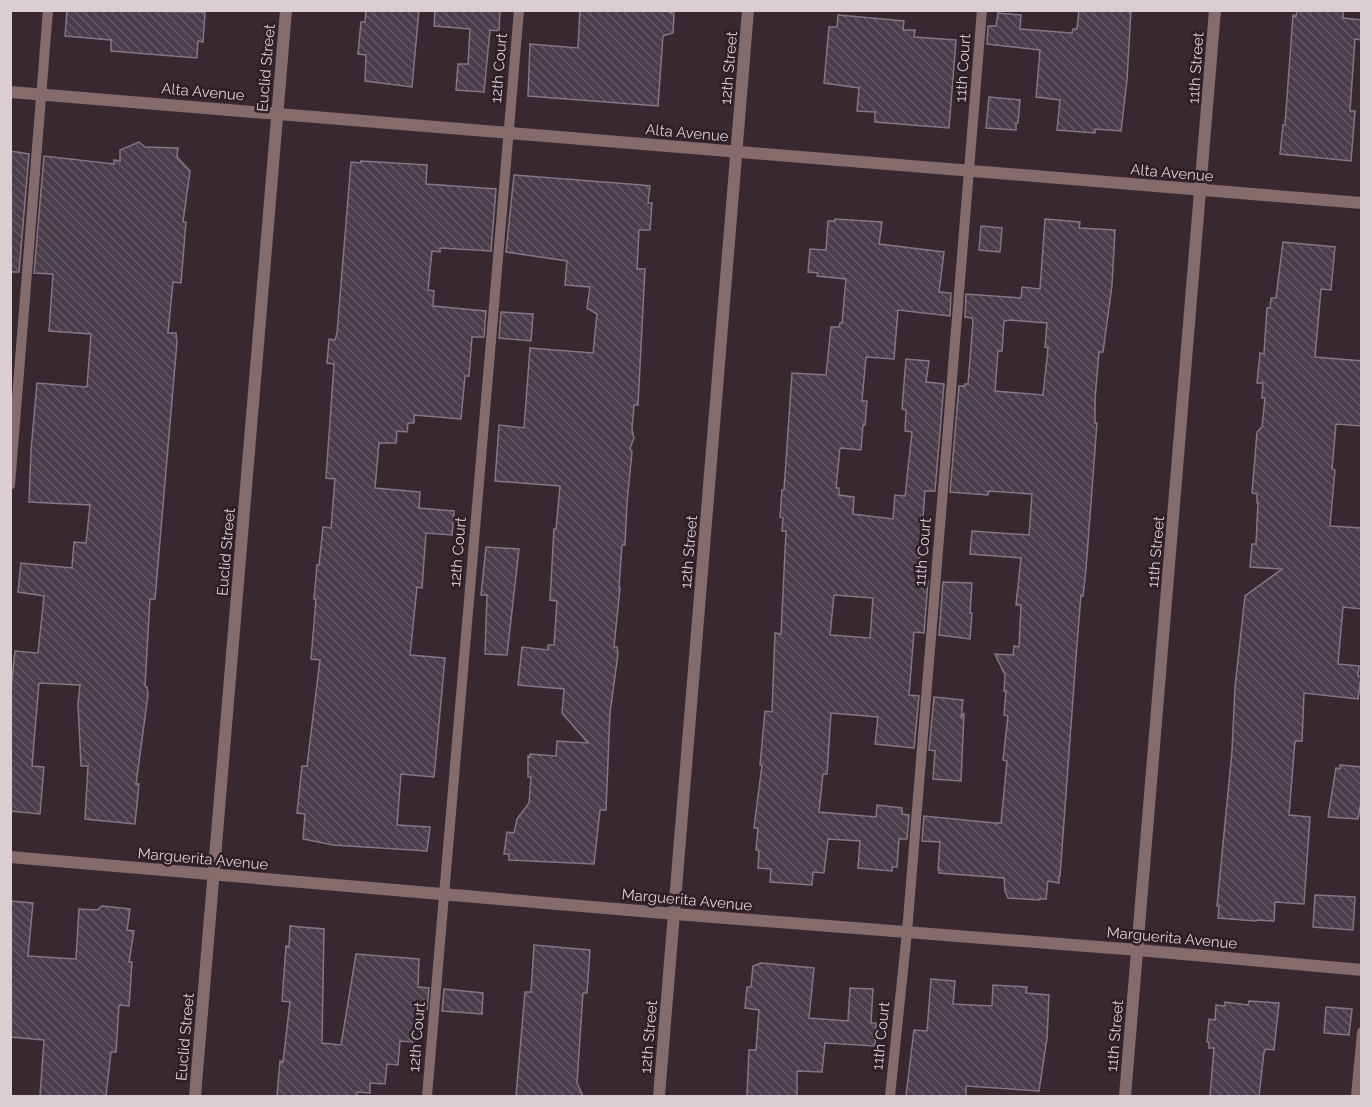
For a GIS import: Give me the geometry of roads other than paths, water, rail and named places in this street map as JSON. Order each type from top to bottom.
[{"type":"street","name":"Euclid Street","points":[[195,1096],[286,10]]},
{"type":"street","name":"12th Street","points":[[659,1096],[748,10]]},
{"type":"street","name":"11th Street","points":[[1125,1096],[1215,10]]},
{"type":"street","name":"Alta Avenue","points":[[10,92],[1362,203]]},
{"type":"street","name":"Marguerita Avenue","points":[[10,857],[1362,970]]},
{"type":"lane","points":[[10,485],[48,10]]},
{"type":"lane","name":"12th Court","points":[[427,1096],[519,10]]},
{"type":"lane","name":"11th Court","points":[[890,1096],[907,932],[982,10]]},
{"type":"lane","points":[[1356,1096],[1362,1032]]}]
